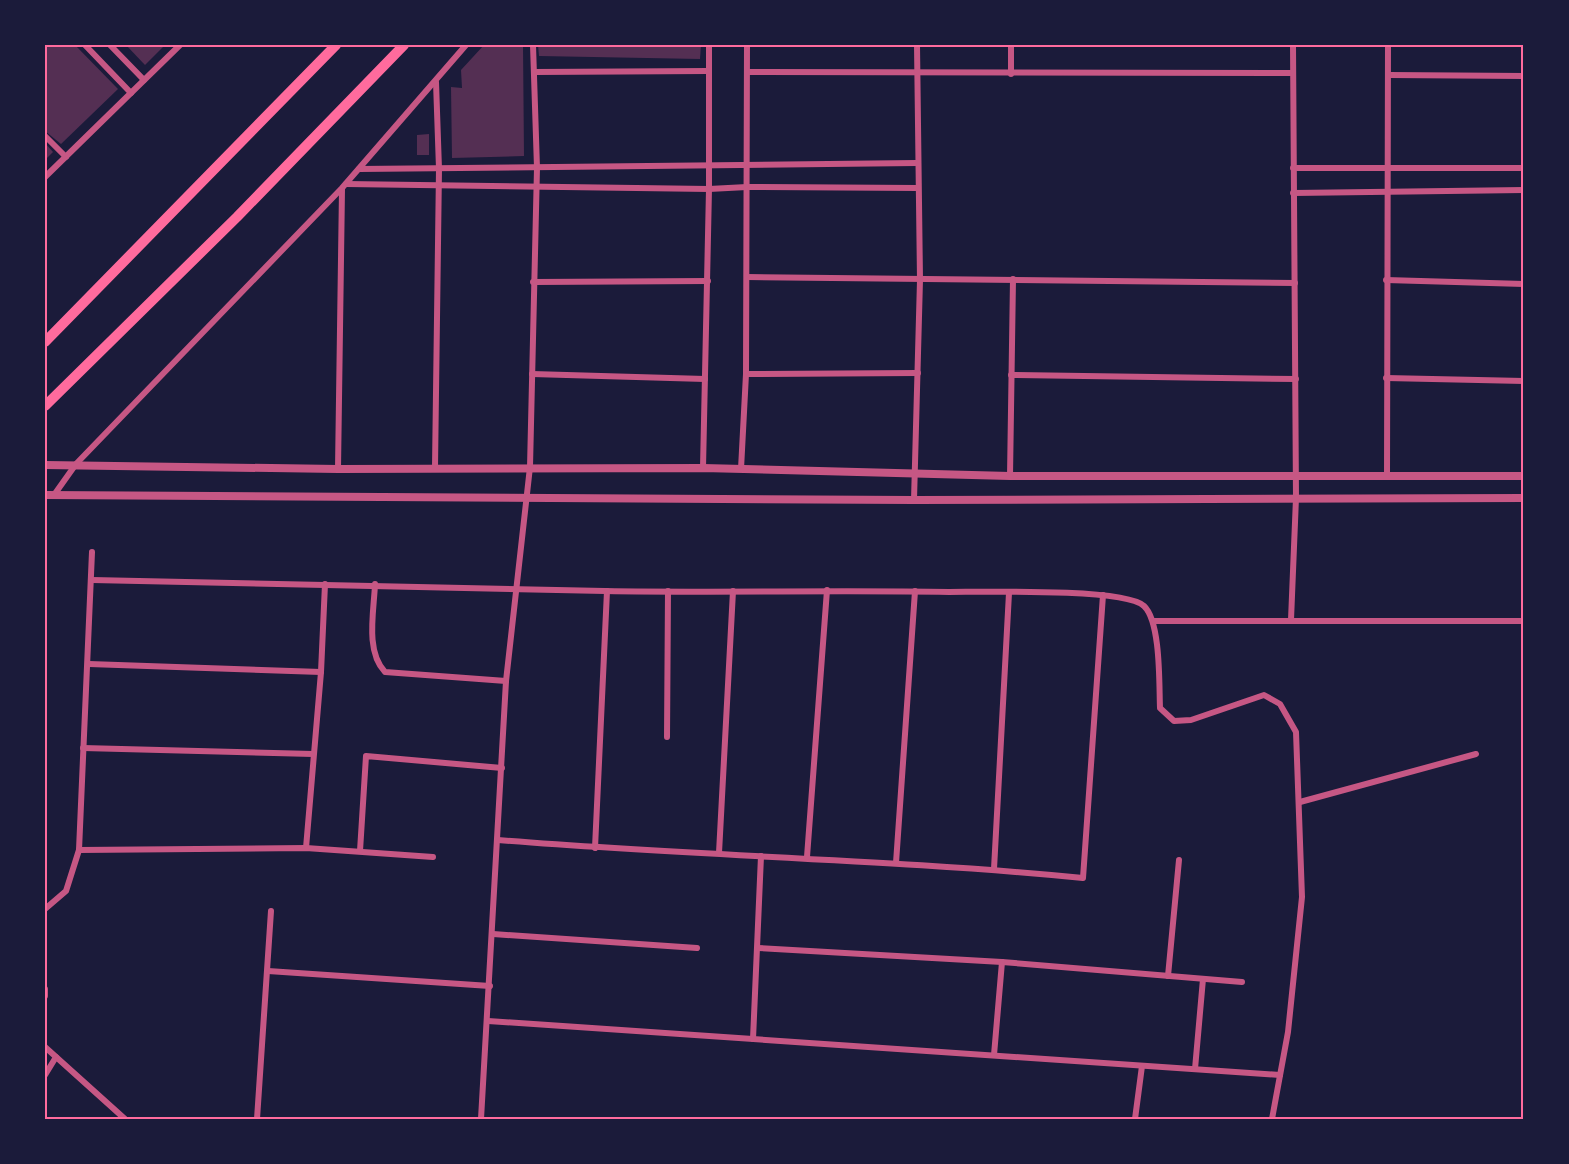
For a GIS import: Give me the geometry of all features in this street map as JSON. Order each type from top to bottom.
[{"type":"main road","points":[[45,342],[336,45]]},
{"type":"main road","points":[[45,406],[237,217],[404,45]]},
{"type":"street","points":[[85,45],[132,93]]},
{"type":"street","points":[[110,45],[144,80]]},
{"type":"street","points":[[45,177],[180,45]]},
{"type":"street","points":[[49,495],[344,186],[466,45]]},
{"type":"street","points":[[482,1119],[506,681],[530,467],[537,168],[532,45]]},
{"type":"street","points":[[703,468],[710,189],[709,45]]},
{"type":"street","points":[[741,469],[746,374],[747,45]]},
{"type":"street","points":[[914,500],[920,280],[917,45]]},
{"type":"street","points":[[1011,45],[1011,74]]},
{"type":"street","points":[[1292,620],[1296,498],[1293,45]]},
{"type":"street","points":[[1387,476],[1388,45]]},
{"type":"street","points":[[534,72],[708,71]]},
{"type":"street","points":[[747,72],[1293,73]]},
{"type":"street","points":[[1389,75],[1524,76]]},
{"type":"street","points":[[435,82],[439,169],[435,467]]},
{"type":"street","points":[[45,136],[66,157]]},
{"type":"street","points":[[359,169],[917,163]]},
{"type":"street","points":[[1293,168],[1524,168]]},
{"type":"street","points":[[344,186],[918,188]]},
{"type":"street","points":[[338,469],[344,186]]},
{"type":"street","points":[[1293,193],[1524,190]]},
{"type":"street","points":[[747,277],[1295,283]]},
{"type":"street","points":[[1010,476],[1013,279]]},
{"type":"street","points":[[1386,280],[1524,284]]},
{"type":"street","points":[[533,282],[708,281]]},
{"type":"street","points":[[746,374],[918,373]]},
{"type":"street","points":[[532,374],[705,379]]},
{"type":"street","points":[[1011,375],[1296,379]]},
{"type":"street","points":[[1386,378],[1524,381]]},
{"type":"street","points":[[45,465],[338,469],[703,468],[1010,476],[1524,476]]},
{"type":"street","points":[[49,495],[914,500],[1524,498]]},
{"type":"street","points":[[45,909],[66,891],[79,850],[82,748],[89,664],[92,552]]},
{"type":"street","points":[[92,580],[375,584],[607,591],[915,591],[1103,595],[1129,598],[1144,606],[1154,621],[1160,708],[1174,720],[1191,720],[1264,695],[1280,705],[1296,732],[1302,897],[1288,1032],[1272,1119]]},
{"type":"street","points":[[306,848],[321,672],[325,584]]},
{"type":"street","points":[[375,584],[374,650],[377,664],[385,672],[506,681]]},
{"type":"street","points":[[807,857],[827,590]]},
{"type":"street","points":[[595,848],[607,591]]},
{"type":"street","points":[[667,737],[668,591]]},
{"type":"street","points":[[719,853],[733,591]]},
{"type":"street","points":[[896,863],[915,591]]},
{"type":"street","points":[[994,869],[1010,593]]},
{"type":"street","points":[[498,840],[595,848],[807,857],[994,869],[1083,878],[1103,595]]},
{"type":"street","points":[[1154,621],[1524,621]]},
{"type":"street","points":[[89,664],[321,672]]},
{"type":"street","points":[[82,748],[313,754]]},
{"type":"street","points":[[1300,802],[1476,754]]},
{"type":"street","points":[[360,851],[366,756],[502,768]]},
{"type":"street","points":[[79,850],[306,848],[433,857]]},
{"type":"street","points":[[753,1039],[759,948],[761,856]]},
{"type":"street","points":[[1168,976],[1179,860]]},
{"type":"street","points":[[257,1119],[271,911]]},
{"type":"street","points":[[493,934],[697,948]]},
{"type":"street","points":[[759,948],[1002,962],[1242,982]]},
{"type":"street","points":[[994,1055],[1002,962]]},
{"type":"street","points":[[268,971],[490,986]]},
{"type":"street","points":[[1195,1069],[1203,979]]},
{"type":"street","points":[[45,988],[45,996]]},
{"type":"street","points":[[488,1021],[1280,1075]]},
{"type":"street","points":[[45,1047],[117,1116],[125,1119]]},
{"type":"street","points":[[45,1075],[56,1057]]},
{"type":"street","points":[[1136,1119],[1142,1066]]},
{"type":"building","points":[[45,45],[75,45],[118,89],[61,144],[45,131]]},
{"type":"building","points":[[126,45],[165,45],[145,65]]},
{"type":"building","points":[[484,45],[523,45],[524,156],[452,158],[451,87],[462,88],[461,70]]},
{"type":"building","points":[[538,45],[701,45],[700,59],[539,56]]},
{"type":"building","points":[[429,134],[429,155],[417,155],[417,135]]},
{"type":"building","points":[[45,143],[53,152],[45,160]]}]
